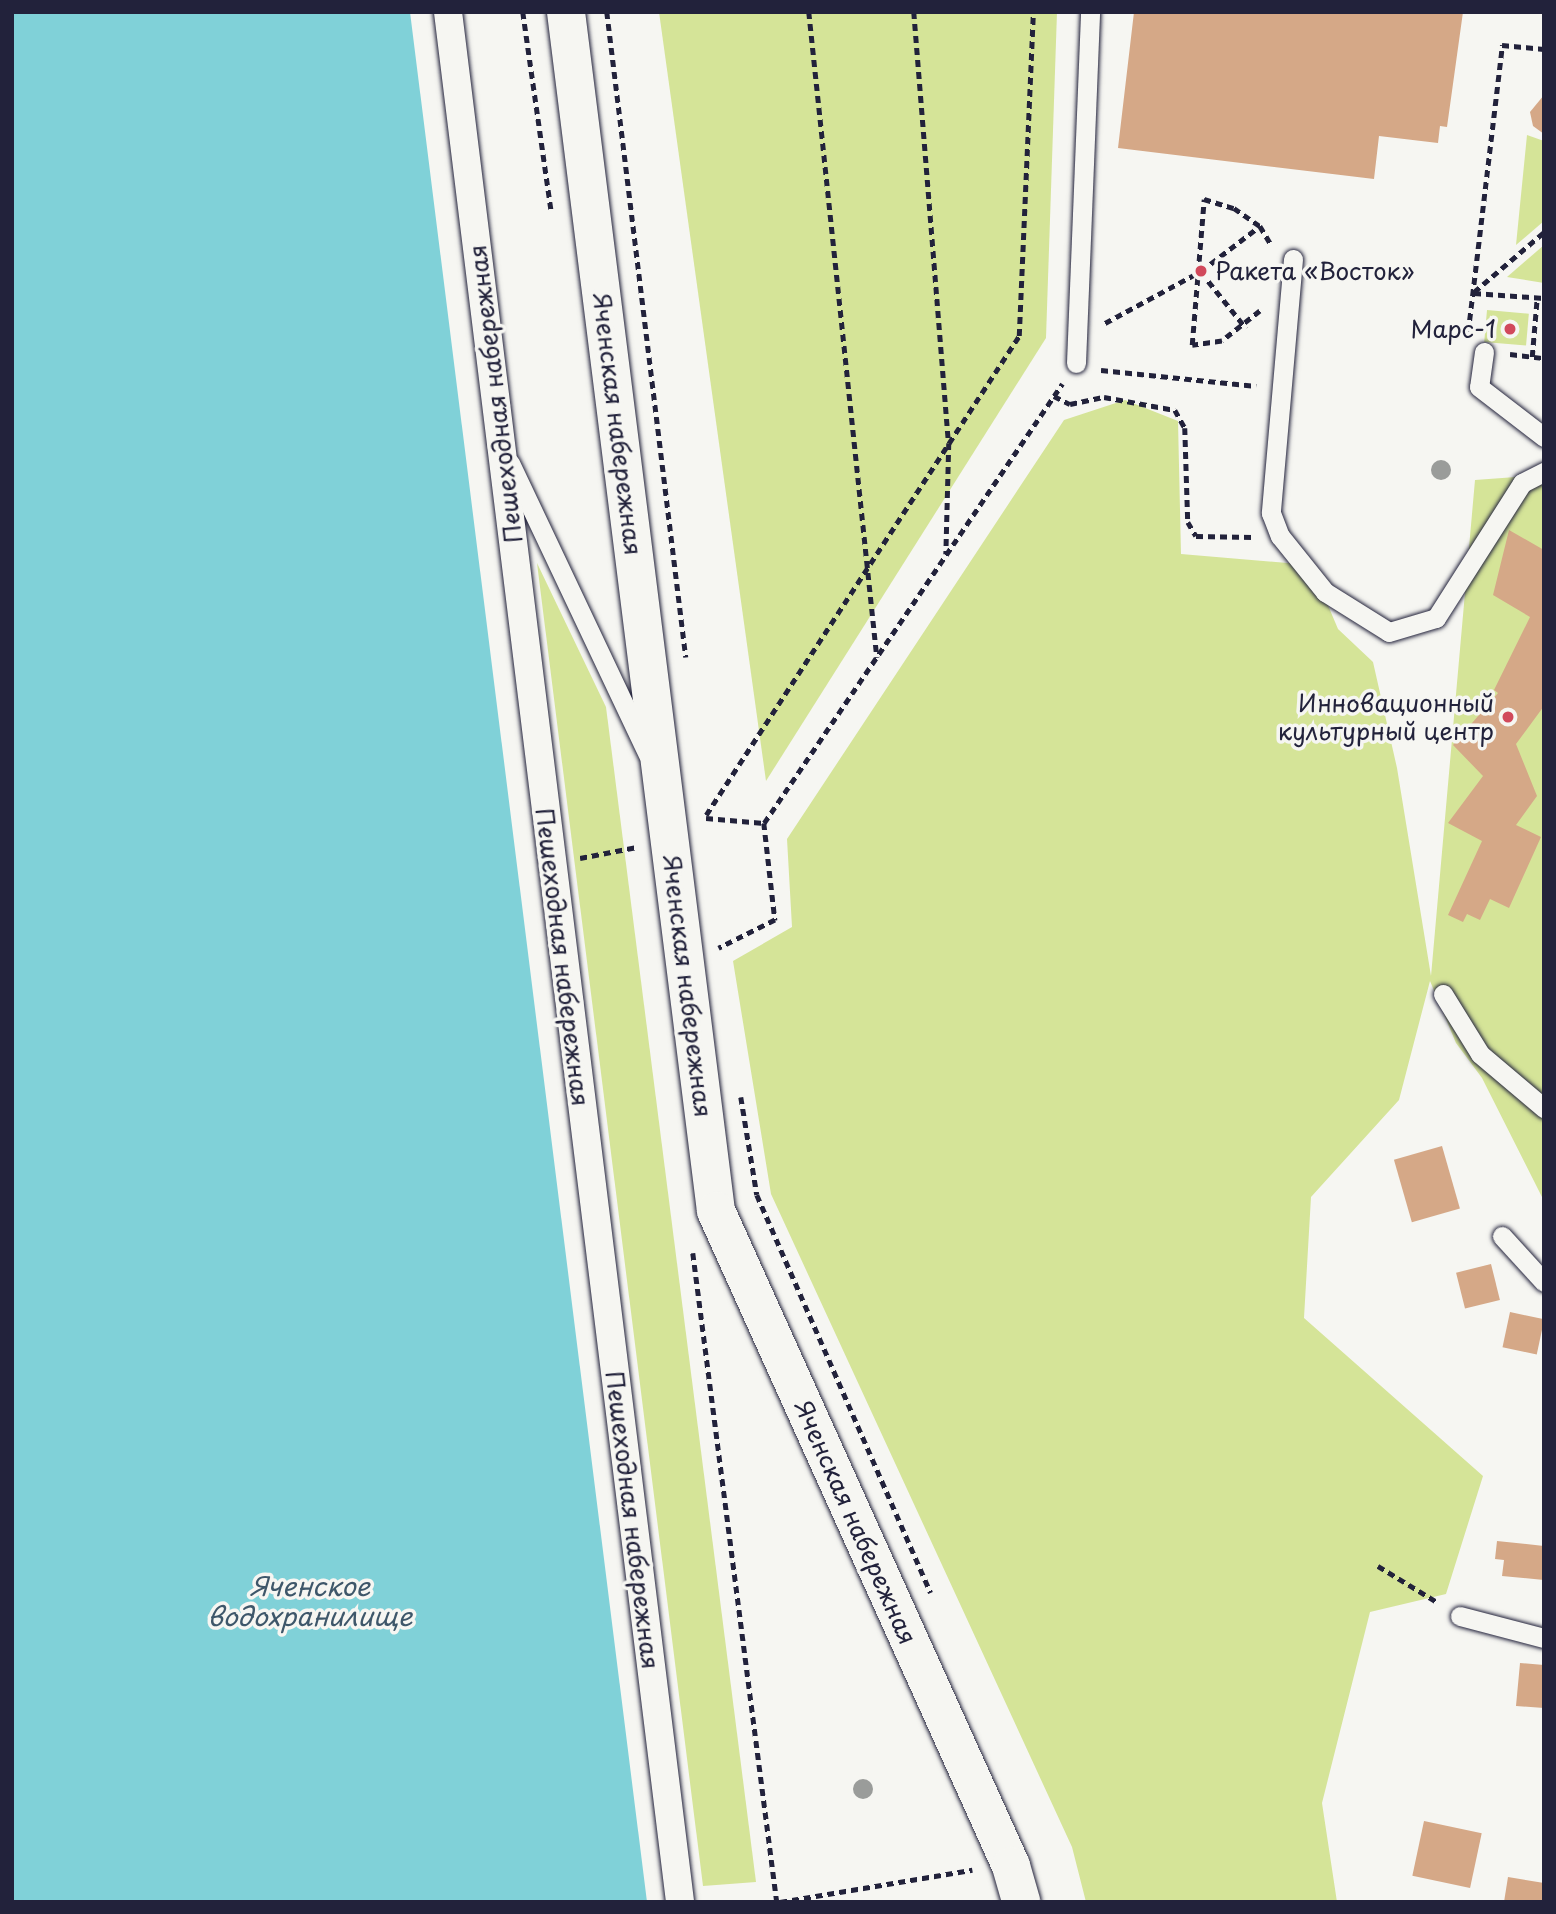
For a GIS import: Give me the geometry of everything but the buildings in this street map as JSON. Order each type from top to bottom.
[{"type":"street","name":"Пешеходная набережная","points":[[448,12],[680,1902]]},
{"type":"street","name":"Яченская набережная","points":[[566,12],[716,1211],[1011,1866],[1021,1902]]},
{"type":"lane","points":[[1076,363],[1090,12]]},
{"type":"lane","points":[[1293,260],[1278,387],[1270,513],[1280,536],[1325,592],[1389,632],[1436,618],[1522,483],[1544,472]]},
{"type":"lane","points":[[1484,352],[1479,387],[1544,437]]},
{"type":"lane","points":[[500,443],[663,785]]},
{"type":"lane","points":[[1443,994],[1480,1054],[1544,1108]]},
{"type":"lane","points":[[1502,1236],[1544,1282]]},
{"type":"lane","points":[[1460,1616],[1544,1638]]},
{"type":"path","points":[[607,12],[687,662]]},
{"type":"path","points":[[809,12],[877,656]]},
{"type":"path","points":[[915,12],[949,443],[946,555]]},
{"type":"path","points":[[706,815],[1019,336],[1033,12]]},
{"type":"path","points":[[1544,49],[1502,45],[1466,349],[1544,358]]},
{"type":"path","points":[[1288,296],[1265,306],[1245,328],[1222,341],[1192,345],[1201,271],[1203,199],[1234,208],[1260,226],[1275,250],[1293,260]]},
{"type":"path","points":[[718,949],[775,920],[764,823],[1102,325],[1201,271],[1260,226]]},
{"type":"path","points":[[1473,293],[1544,232]]},
{"type":"path","points":[[1201,271],[1245,328]]},
{"type":"path","points":[[1473,293],[1544,298]]},
{"type":"path","points":[[1532,357],[1536,298]]},
{"type":"path","points":[[1076,363],[1110,373],[1278,387]]},
{"type":"path","points":[[1054,396],[1070,404],[1104,397],[1175,410],[1185,428],[1188,522],[1196,536],[1280,536]]},
{"type":"path","points":[[704,801],[707,828]]},
{"type":"path","points":[[706,815],[764,823]]},
{"type":"path","points":[[552,864],[638,846]]},
{"type":"path","points":[[717,936],[720,962]]},
{"type":"path","points":[[740,1086],[757,1195],[935,1602]]},
{"type":"path","points":[[692,1246],[778,1902],[972,1870]]},
{"type":"path","points":[[1378,1566],[1460,1616]]},
{"type":"green space","points":[[659,12],[1057,12],[1046,338],[766,781]]},
{"type":"green space","points":[[1527,135],[1544,141],[1544,221],[1516,245]]},
{"type":"green space","points":[[1544,245],[1544,283],[1507,277]]},
{"type":"green space","points":[[1487,310],[1529,314],[1526,346],[1484,342]]},
{"type":"green space","points":[[1125,400],[1178,421],[1181,554],[1311,565],[1338,629],[1373,662],[1397,768],[1431,976],[1475,480],[1544,475],[1544,1201],[1482,1078],[1456,1043],[1430,981],[1399,1100],[1311,1197],[1304,1318],[1483,1476],[1446,1594],[1370,1612],[1322,1803],[1337,1902],[1086,1902],[1072,1847],[771,1194],[733,961],[792,927],[787,839],[1064,420]]},
{"type":"green space","points":[[537,563],[606,707],[756,1882],[703,1886]]},
{"type":"water","name":"Яченское водохранилище","points":[[12,12],[410,12],[647,1902],[12,1902]]},
{"type":"place","name":"Ракета «Восток»","points":[[1201,271]]},
{"type":"place","name":"Марс-1","points":[[1510,329]]},
{"type":"place","name":"Инновационный культурный центр","points":[[1508,717]]}]
